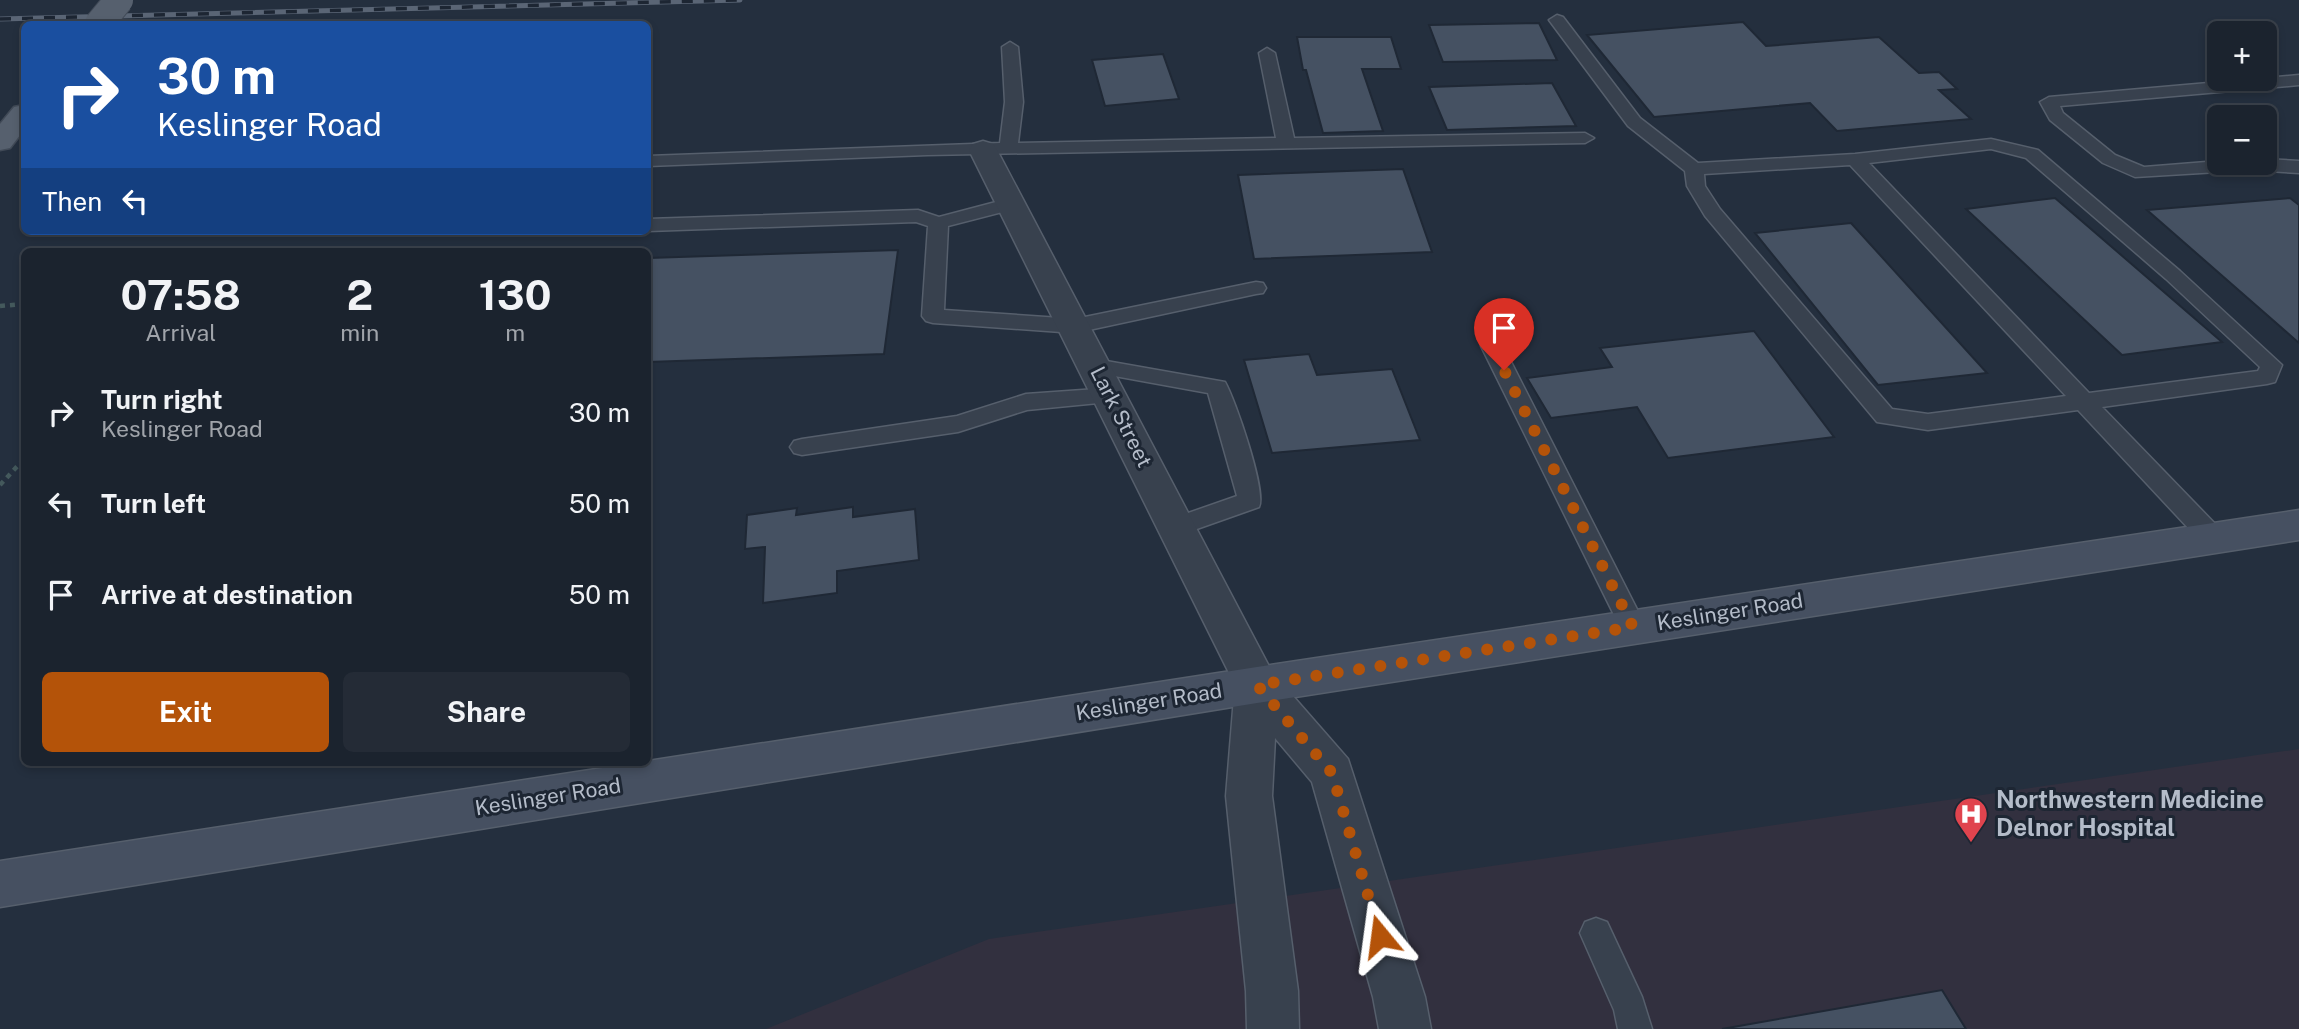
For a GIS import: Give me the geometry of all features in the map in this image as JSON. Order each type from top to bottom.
[{"type":"main road","points":[[102,21],[119,0]]},
{"type":"main road","points":[[0,142],[21,117]]},
{"type":"main road","name":"Keslinger Road","points":[[0,884],[1257,685],[2299,525]]},
{"type":"street","name":"Lark Street","points":[[995,150],[1011,204],[1257,685],[1332,773],[1399,997],[1405,1029]]},
{"type":"street","points":[[1257,685],[1249,796],[1272,990],[1273,1029]]},
{"type":"lane","points":[[1557,20],[1634,122],[1694,169],[1855,159],[1991,144],[2032,155],[2173,275],[2271,365],[2267,377],[1928,422],[1885,416],[1712,212],[1696,186],[1694,169]]},
{"type":"lane","points":[[995,150],[1014,102],[1010,47]]},
{"type":"lane","points":[[1267,53],[1286,143]]},
{"type":"lane","points":[[2299,80],[2049,102],[2056,116],[2109,159],[2142,173],[2251,164],[2299,167]]},
{"type":"lane","points":[[651,161],[785,154],[1585,138]]},
{"type":"lane","points":[[1855,159],[2213,538]]},
{"type":"lane","points":[[651,225],[918,216],[937,223],[1011,204]]},
{"type":"lane","points":[[937,223],[933,316],[1074,326],[1256,288]]},
{"type":"lane","points":[[1492,346],[1633,627]]},
{"type":"lane","points":[[802,447],[958,424],[1103,381],[1217,387],[1246,478],[1250,501],[1177,527]]},
{"type":"lane","points":[[1596,933],[1630,1009],[1635,1029]]},
{"type":"path","points":[[0,306],[21,304]]},
{"type":"path","points":[[0,485],[21,462]]},
{"type":"shaded area","name":"Northwestern Medicine Delnor Hospital","points":[[2299,749],[2299,1029],[766,1029],[989,939]]},
{"type":"building","points":[[1743,22],[1766,46],[1879,37],[1919,73],[1939,72],[1957,89],[1939,90],[1971,119],[1837,131],[1810,103],[1654,117],[1587,35]]},
{"type":"building","points":[[1539,23],[1557,60],[1443,62],[1429,25]]},
{"type":"building","points":[[1297,37],[1391,37],[1401,69],[1362,69],[1383,131],[1323,133],[1306,70],[1303,70]]},
{"type":"building","points":[[1163,54],[1179,99],[1105,106],[1092,60]]},
{"type":"building","points":[[1552,83],[1576,126],[1447,130],[1429,87]]},
{"type":"building","points":[[1403,169],[1432,252],[1254,259],[1238,175]]},
{"type":"building","points":[[2055,198],[2222,342],[2122,355],[1966,209]]},
{"type":"building","points":[[2290,198],[2299,205],[2299,343],[2147,210]]},
{"type":"building","points":[[1851,223],[1987,373],[1878,385],[1755,233]]},
{"type":"building","points":[[898,250],[884,354],[651,362],[651,258]]},
{"type":"building","points":[[1754,331],[1834,437],[1668,458],[1637,407],[1551,418],[1527,378],[1612,367],[1600,348]]},
{"type":"building","points":[[1309,354],[1317,375],[1392,369],[1420,440],[1272,453],[1244,360]]},
{"type":"building","points":[[853,507],[853,517],[915,509],[919,560],[837,571],[837,593],[763,603],[765,547],[745,549],[747,515],[797,508],[796,515]]},
{"type":"building","points":[[1942,990],[1966,1029],[1722,1029]]},
{"type":"railway","points":[[0,19],[740,0]]},
{"type":"place","name":"Northwestern Medicine Delnor Hospital","points":[[1971,844]]},
{"type":"route","points":[[1380,936],[1332,773],[1257,685],[1633,627],[1504,370]]}]
